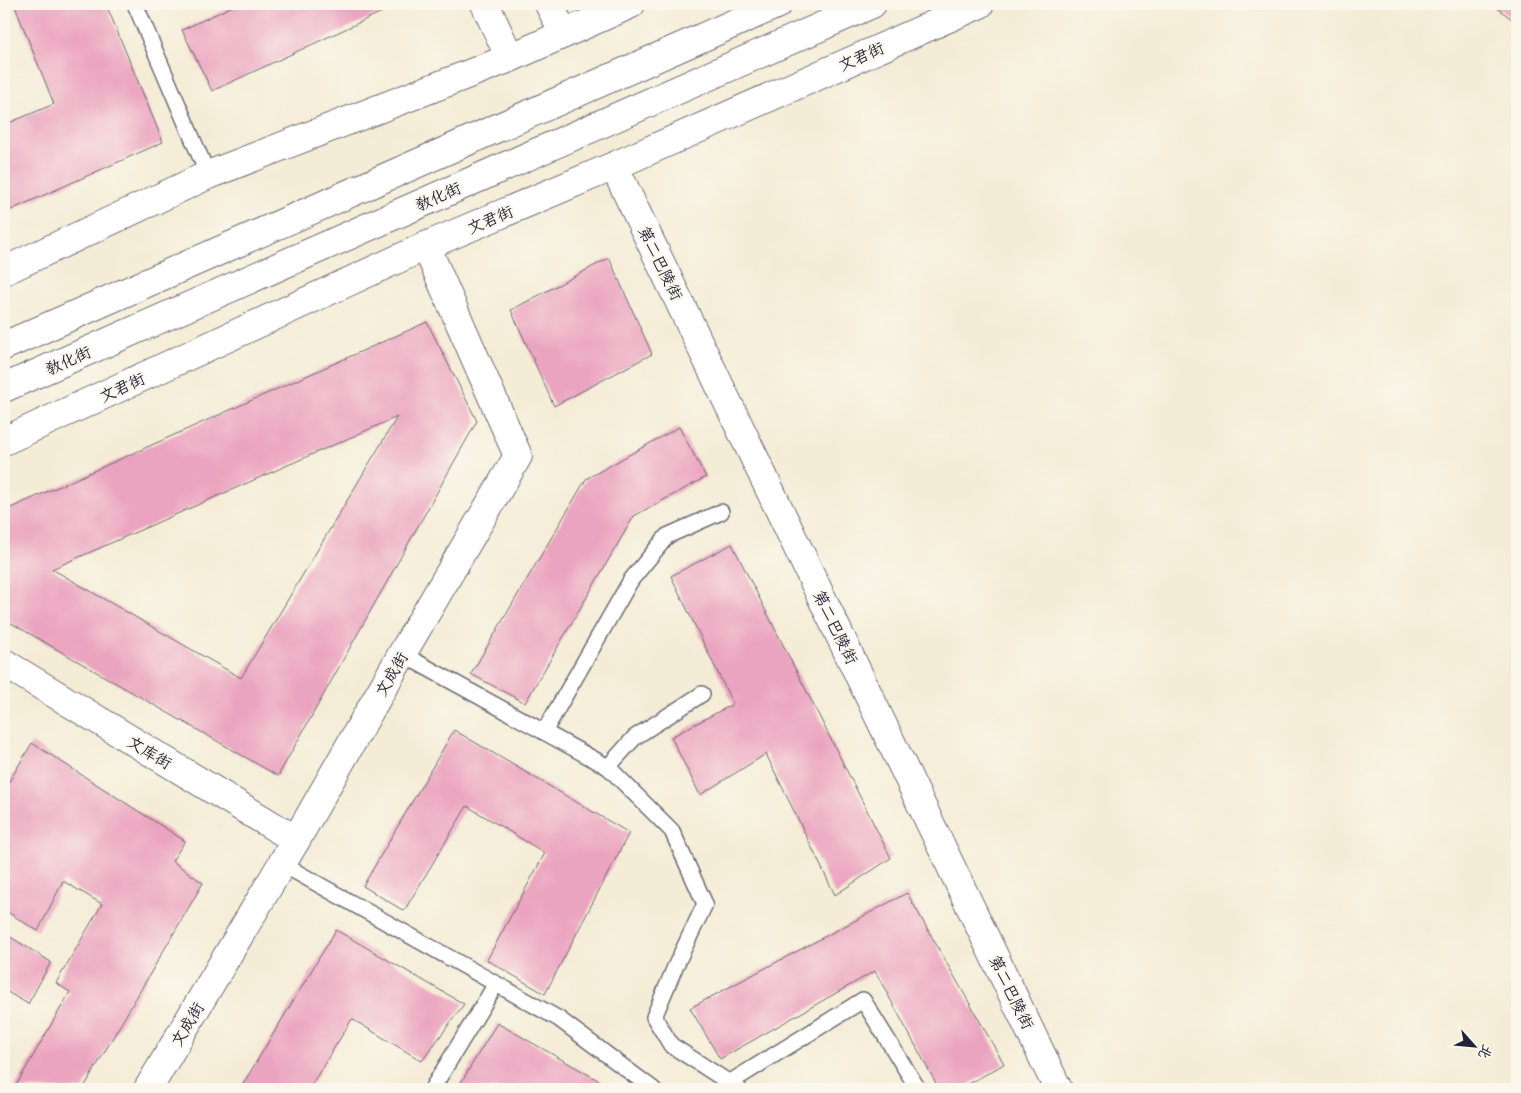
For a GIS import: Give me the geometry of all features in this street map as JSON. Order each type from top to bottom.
[{"type":"main road","points":[[485,4],[510,58]]},
{"type":"main road","points":[[549,4],[564,34]]},
{"type":"main road","points":[[4,271],[208,175],[510,58],[631,4]]},
{"type":"main road","points":[[4,346],[778,4]]},
{"type":"main road","name":"教化街","points":[[4,388],[872,4]]},
{"type":"main road","name":"文君街","points":[[4,441],[426,246],[614,166],[980,4]]},
{"type":"main road","name":"第二巴陵街","points":[[614,166],[1058,1089]]},
{"type":"main road","name":"文成街","points":[[148,1089],[282,864],[518,456],[426,246]]},
{"type":"main road","name":"文库街","points":[[4,663],[296,840]]},
{"type":"lane","points":[[135,4],[208,175]]},
{"type":"lane","points":[[544,732],[632,580],[667,536],[721,512]]},
{"type":"lane","points":[[402,654],[608,767],[672,831],[705,904],[654,1017],[671,1045],[734,1086],[863,1000],[918,1089]]},
{"type":"lane","points":[[608,767],[635,738],[702,694]]},
{"type":"lane","points":[[282,864],[559,1020],[653,1089]]},
{"type":"lane","points":[[432,1089],[496,984]]},
{"type":"building","points":[[14,4],[106,4],[163,142],[4,213],[4,125],[54,104]]},
{"type":"building","points":[[237,4],[399,4],[212,91],[182,30]]},
{"type":"building","points":[[1492,4],[1517,4],[1517,23]]},
{"type":"building","points":[[609,258],[652,354],[554,406],[511,310]]},
{"type":"building","points":[[427,322],[477,421],[278,776],[4,619],[4,511]],"holes":[[[397,417],[241,678],[52,569]]]},
{"type":"building","points":[[679,427],[706,477],[634,516],[525,703],[471,674],[586,479]]},
{"type":"building","points":[[732,544],[891,858],[835,895],[766,754],[700,795],[671,737],[733,704],[671,576]]},
{"type":"building","points":[[454,730],[629,833],[545,994],[487,960],[545,853],[467,806],[404,911],[363,886]]},
{"type":"building","points":[[32,743],[185,841],[172,861],[203,883],[83,1089],[14,1089],[70,992],[56,983],[102,904],[63,881],[38,931],[4,910],[4,790]]},
{"type":"building","points":[[907,893],[1004,1064],[960,1089],[939,1089],[875,971],[720,1059],[690,1008]]},
{"type":"building","points":[[336,930],[464,1004],[422,1061],[352,1019],[309,1089],[240,1089]]},
{"type":"building","points":[[4,933],[51,962],[28,1004],[4,990]]},
{"type":"building","points":[[497,1023],[614,1089],[457,1089]]}]
